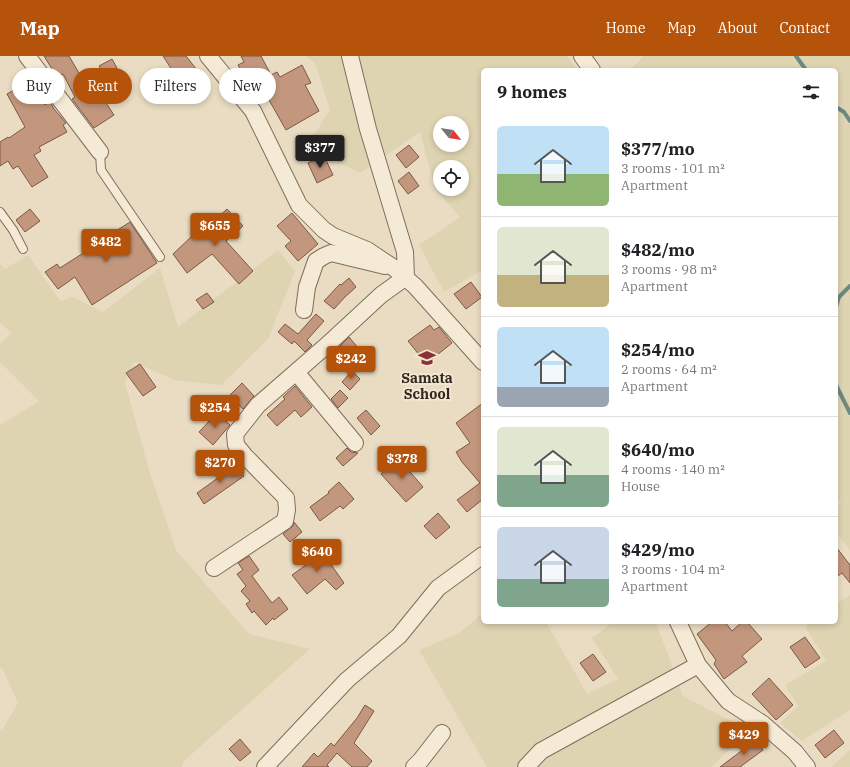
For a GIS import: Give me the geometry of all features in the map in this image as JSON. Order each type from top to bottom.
[{"type":"street","points":[[27,56],[100,152]]},
{"type":"street","points":[[208,56],[253,111],[299,205],[324,230],[333,236],[367,250],[400,272],[415,286],[481,360]]},
{"type":"street","points":[[214,568],[285,521],[287,510],[286,498],[236,445],[235,434],[258,405],[327,345],[381,295],[400,272],[405,252],[368,129],[350,56]]},
{"type":"street","points":[[582,56],[591,68]]},
{"type":"street","points":[[304,310],[307,287],[316,261],[331,253],[400,272]]},
{"type":"street","points":[[296,372],[355,443]]},
{"type":"street","points":[[265,767],[347,680],[399,636],[438,588],[481,556]]},
{"type":"street","points":[[679,624],[698,665],[728,701],[763,724],[795,752],[807,767]]},
{"type":"street","points":[[526,767],[541,751],[698,665]]},
{"type":"street","points":[[414,767],[422,760],[442,733]]},
{"type":"lane","points":[[100,152],[101,170],[160,257]]},
{"type":"lane","points":[[0,212],[24,249]]},
{"type":"shaded area","points":[[306,56],[567,56],[576,68],[481,68],[481,271],[444,292],[419,245],[460,217],[441,196],[469,196],[469,160],[433,160],[433,181],[420,132],[360,173],[307,146],[330,110],[315,63]]},
{"type":"shaded area","points":[[644,56],[850,56],[850,550],[838,535],[838,505],[841,502],[838,499],[838,68],[632,68]]},
{"type":"shaded area","points":[[278,250],[295,271],[268,339],[221,385],[174,380],[134,362],[125,383],[150,473],[176,550],[249,634],[310,649],[184,761],[182,767],[0,767],[0,728],[2,730],[18,703],[3,670],[0,667],[0,425],[39,401],[0,362],[0,344],[11,333],[0,322],[0,264],[5,269],[28,255],[60,301],[73,297],[103,312],[160,268],[178,327]]},
{"type":"shaded area","points":[[850,595],[850,710],[802,741],[780,723],[798,706],[785,685],[826,661],[806,628],[808,624],[838,624],[838,603]]},
{"type":"shaded area","points":[[481,615],[481,624],[547,624],[587,694],[618,679],[592,638],[610,624],[657,624],[683,696],[750,731],[711,767],[487,767],[419,650],[458,634]]},
{"type":"shaded area","points":[[850,750],[850,767],[832,767],[832,766]]},
{"type":"building","points":[[44,56],[69,56],[76,68],[73,68],[73,93],[65,78],[65,68],[51,68]]},
{"type":"building","points":[[163,56],[186,56],[195,68],[171,68]]},
{"type":"building","points":[[241,56],[261,56],[267,68],[240,68],[238,65],[244,62]]},
{"type":"building","points":[[112,59],[117,68],[100,68],[99,66]]},
{"type":"building","points":[[302,65],[311,83],[305,85],[319,111],[286,130],[271,104],[276,104],[276,72],[280,77]]},
{"type":"building","points":[[12,91],[12,103],[7,94]]},
{"type":"building","points":[[12,104],[51,104],[66,123],[63,125],[67,132],[39,147],[41,151],[34,155],[48,177],[32,187],[18,166],[13,169],[8,161],[0,166],[0,142],[8,137],[9,138],[25,127]]},
{"type":"building","points":[[76,104],[107,104],[114,115],[94,128]]},
{"type":"building","points":[[409,145],[419,157],[406,168],[396,155]]},
{"type":"building","points":[[324,156],[333,175],[317,183],[308,163]]},
{"type":"building","points":[[409,172],[419,186],[408,194],[398,181]]},
{"type":"building","points":[[30,209],[40,221],[25,232],[16,220]]},
{"type":"building","points":[[227,209],[243,226],[226,241],[253,271],[239,284],[212,254],[187,273],[173,254],[209,220],[212,223]]},
{"type":"building","points":[[292,213],[318,244],[298,261],[285,246],[291,241],[277,226]]},
{"type":"building","points":[[130,222],[157,263],[92,305],[75,277],[58,289],[45,272],[57,264],[60,268],[88,250],[83,242],[100,230],[105,238]]},
{"type":"building","points":[[349,278],[356,287],[334,309],[324,301],[340,284],[341,285]]},
{"type":"building","points":[[471,282],[481,298],[466,309],[454,294]]},
{"type":"building","points":[[207,293],[214,302],[203,309],[196,300]]},
{"type":"building","points":[[316,314],[324,321],[307,340],[312,345],[305,352],[294,341],[292,344],[278,332],[285,324],[298,334]]},
{"type":"building","points":[[430,325],[434,330],[439,327],[452,343],[432,359],[426,351],[420,356],[408,341]]},
{"type":"building","points":[[349,337],[359,349],[345,361],[336,350]]},
{"type":"building","points":[[140,364],[156,387],[143,396],[126,373]]},
{"type":"building","points":[[352,371],[360,379],[350,390],[342,382]]},
{"type":"building","points":[[242,383],[254,396],[243,409],[229,396]]},
{"type":"building","points":[[295,386],[312,407],[301,417],[295,410],[277,426],[267,415],[285,399],[283,397]]},
{"type":"building","points":[[340,390],[348,398],[338,408],[331,399]]},
{"type":"building","points":[[481,404],[481,501],[467,512],[457,500],[480,483],[462,462],[456,452],[470,443],[456,423]]},
{"type":"building","points":[[366,410],[380,426],[371,435],[357,418]]},
{"type":"building","points":[[217,413],[230,425],[213,445],[199,432]]},
{"type":"building","points":[[347,448],[351,452],[358,453],[343,466],[336,458]]},
{"type":"building","points":[[398,458],[423,487],[406,502],[381,474]]},
{"type":"building","points":[[236,465],[244,476],[204,504],[197,493]]},
{"type":"building","points":[[339,482],[354,499],[343,509],[340,506],[320,521],[310,507],[329,493],[328,492]]},
{"type":"building","points":[[438,513],[450,527],[436,539],[424,526]]},
{"type":"building","points":[[294,522],[302,532],[290,542],[283,534],[293,526]]},
{"type":"building","points":[[320,549],[344,583],[336,590],[325,579],[307,594],[292,575],[310,562],[307,558]]},
{"type":"building","points":[[838,550],[850,565],[850,583],[842,573],[838,576]]},
{"type":"building","points":[[249,556],[259,570],[252,576],[272,603],[279,597],[288,609],[274,620],[273,618],[266,625],[254,611],[252,613],[246,604],[250,601],[241,591],[246,586],[237,574],[243,570],[238,563]]},
{"type":"building","points":[[710,624],[727,624],[732,631],[740,624],[749,624],[762,639],[742,656],[747,662],[724,679],[714,664],[716,660],[697,634]]},
{"type":"building","points":[[805,637],[820,658],[805,668],[790,647]]},
{"type":"building","points":[[593,654],[606,672],[593,681],[580,663]]},
{"type":"building","points":[[769,678],[793,705],[776,720],[752,694]]},
{"type":"building","points":[[365,705],[374,711],[354,743],[372,761],[367,767],[352,767],[337,753],[327,765],[329,767],[302,767],[314,753],[318,757],[331,743],[334,746],[357,718]]},
{"type":"building","points":[[834,730],[844,743],[825,758],[815,745]]},
{"type":"building","points":[[240,739],[251,752],[240,761],[229,749]]},
{"type":"building","points":[[756,740],[763,750],[740,767],[720,767]]},
{"type":"waterway","points":[[796,56],[805,68]]},
{"type":"waterway","points":[[838,108],[844,112],[850,121]]},
{"type":"waterway","points":[[838,300],[839,297],[850,286]]},
{"type":"waterway","points":[[838,389],[850,413]]},
{"type":"place","name":"Samata School","points":[[427,358]]}]
